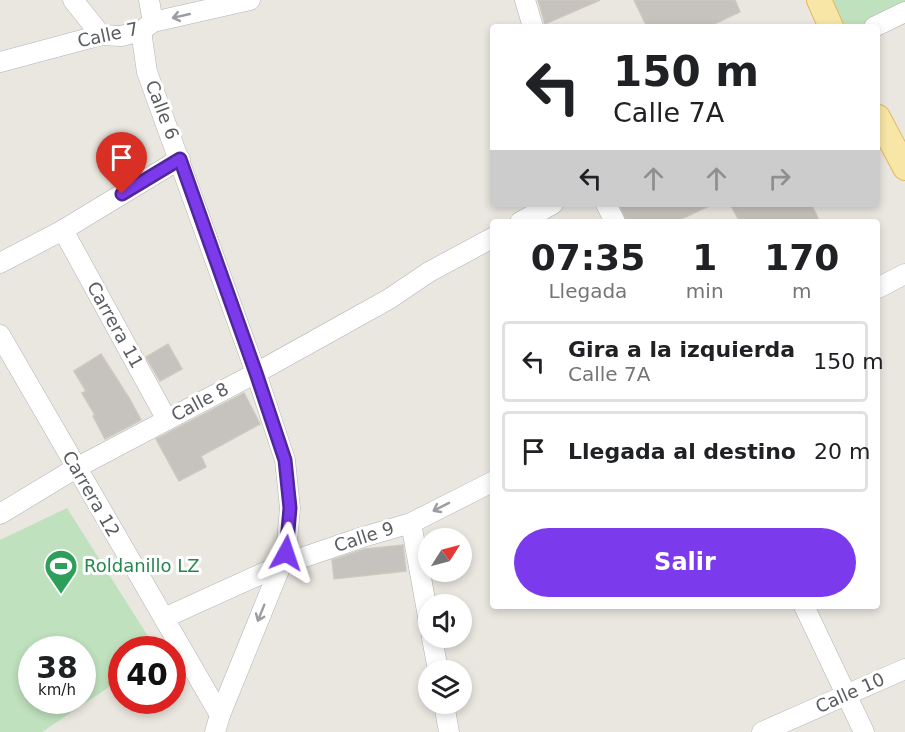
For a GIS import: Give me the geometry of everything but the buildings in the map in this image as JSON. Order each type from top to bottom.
[{"type":"main road","points":[[819,0],[830,24]]},
{"type":"main road","points":[[880,121],[905,168]]},
{"type":"street","points":[[73,0],[101,35]]},
{"type":"street","name":"Calle 6","points":[[149,0],[147,72],[180,159],[285,460],[290,508],[286,553],[281,566]]},
{"type":"street","name":"Calle 7","points":[[0,62],[101,35],[121,36],[250,0]]},
{"type":"street","points":[[525,0],[532,24]]},
{"type":"street","points":[[880,24],[905,12]]},
{"type":"street","points":[[0,263],[63,230],[180,159]]},
{"type":"street","points":[[526,219],[548,207]]},
{"type":"street","name":"Carrera 11","points":[[63,230],[167,420]]},
{"type":"street","name":"Calle 8","points":[[0,514],[76,468],[256,373],[389,299],[429,272],[490,239]]},
{"type":"street","points":[[880,287],[905,274]]},
{"type":"street","name":"Carrera 12","points":[[0,335],[164,618],[218,723]]},
{"type":"street","name":"Calle 9","points":[[164,618],[281,566],[411,523],[490,483]]},
{"type":"street","points":[[411,523],[424,594]]},
{"type":"street","points":[[218,723],[281,566]]},
{"type":"street","points":[[805,609],[864,732]]},
{"type":"street","name":"Calle 10","points":[[762,732],[905,669]]},
{"type":"street","points":[[446,714],[449,732]]},
{"type":"green space","points":[[819,0],[905,0],[905,12],[880,24],[830,24]]},
{"type":"green space","name":"Roldanillo LZ","points":[[67,508],[148,636],[108,636],[108,688],[96,696],[96,636],[18,636],[18,714],[69,714],[42,732],[0,732],[0,540]]},
{"type":"place","name":"Roldanillo LZ","points":[[61,595]]},
{"type":"route","points":[[122,194],[180,159],[285,460],[290,508],[286,553]]}]
